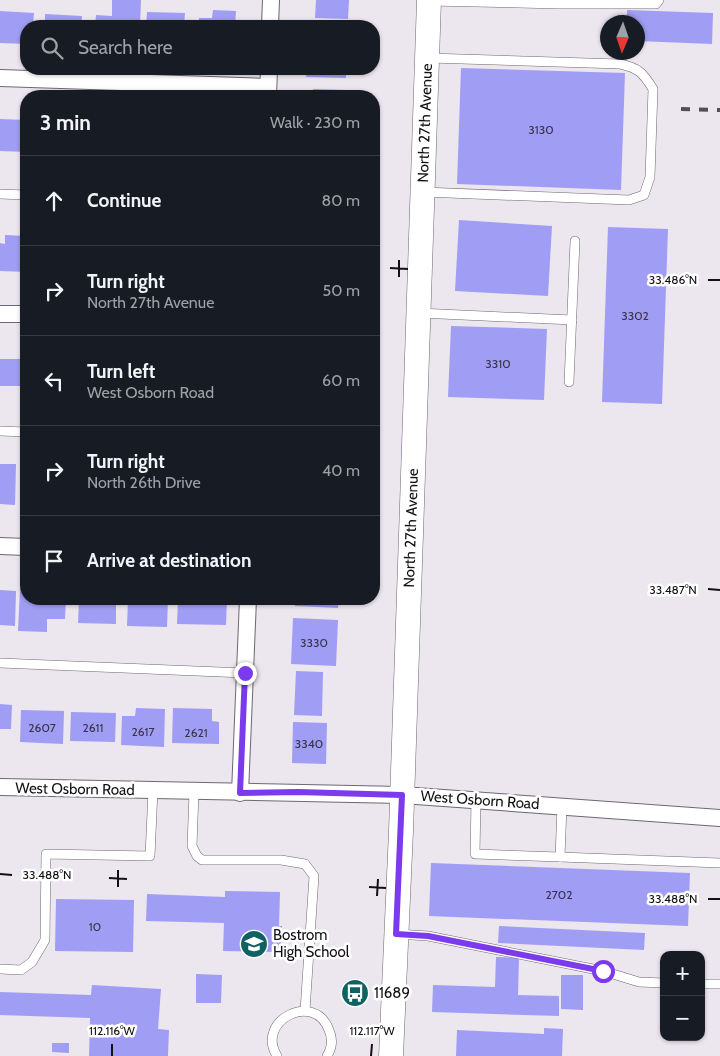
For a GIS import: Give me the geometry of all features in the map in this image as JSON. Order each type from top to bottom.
[{"type":"main road","name":"North 27th Avenue","points":[[391,1056],[402,795],[429,0]]},
{"type":"street","points":[[270,20],[271,0]]},
{"type":"street","points":[[268,90],[269,75]]},
{"type":"street","points":[[0,78],[230,90]]},
{"type":"street","points":[[0,314],[20,314]]},
{"type":"street","points":[[0,546],[20,547]]},
{"type":"street","points":[[240,793],[248,605]]},
{"type":"street","name":"West Osborn Road","points":[[0,787],[402,795],[720,818]]},
{"type":"lane","points":[[429,0],[560,4],[656,4],[659,0]]},
{"type":"lane","points":[[423,192],[629,200],[644,195],[650,176],[653,89],[646,77],[633,67],[620,64],[427,58]]},
{"type":"lane","points":[[0,194],[20,195]]},
{"type":"lane","points":[[569,382],[575,241]]},
{"type":"lane","points":[[419,313],[572,320]]},
{"type":"lane","points":[[0,431],[20,432]]},
{"type":"lane","points":[[0,663],[245,673]]},
{"type":"lane","points":[[0,969],[21,970],[32,962],[45,940],[46,854],[150,856],[153,790]]},
{"type":"lane","points":[[194,792],[192,846],[197,856],[202,860],[282,860],[305,864],[314,876],[305,1011]]},
{"type":"lane","points":[[476,800],[474,854],[720,863]]},
{"type":"lane","points":[[560,857],[562,806]]},
{"type":"lane","points":[[396,934],[428,936],[603,971],[638,982],[660,983]]},
{"type":"lane","points":[[705,984],[720,984]]},
{"type":"lane","points":[[277,1056],[272,1042],[273,1031],[278,1022],[286,1015],[305,1011],[322,1019],[328,1026],[332,1044],[327,1056]]},
{"type":"building","points":[[112,0],[141,0],[140,20],[96,20],[96,15],[112,16]]},
{"type":"building","points":[[316,0],[349,0],[348,19],[315,18]]},
{"type":"building","points":[[213,10],[236,11],[235,20],[199,20],[199,18],[212,18]]},
{"type":"building","points":[[627,10],[713,13],[712,44],[645,41],[645,15],[627,15]]},
{"type":"building","points":[[0,11],[34,13],[33,20],[20,20],[20,44],[0,43]]},
{"type":"building","points":[[147,12],[185,13],[184,20],[146,20]]},
{"type":"building","points":[[45,14],[82,16],[82,20],[45,20]]},
{"type":"building","points":[[461,68],[625,73],[621,190],[457,184]]},
{"type":"building","points":[[306,75],[346,75],[346,78],[306,77]]},
{"type":"building","points":[[313,89],[345,90],[313,90]]},
{"type":"building","points":[[0,119],[20,120],[20,152],[0,151]]},
{"type":"building","points":[[459,220],[552,226],[548,296],[455,291]]},
{"type":"building","points":[[608,227],[668,229],[662,404],[602,402]]},
{"type":"building","points":[[5,235],[20,236],[20,272],[0,271],[0,243],[5,244]]},
{"type":"building","points":[[451,326],[547,329],[544,400],[448,397]]},
{"type":"building","points":[[0,359],[20,359],[20,386],[0,386]]},
{"type":"building","points":[[0,464],[16,464],[15,505],[0,504]]},
{"type":"building","points":[[20,589],[20,605],[66,605],[65,619],[47,619],[47,632],[18,631]]},
{"type":"building","points":[[0,590],[16,591],[15,626],[0,625]]},
{"type":"building","points":[[79,605],[116,605],[116,624],[78,623]]},
{"type":"building","points":[[128,605],[168,605],[167,627],[127,626]]},
{"type":"building","points":[[178,605],[227,605],[226,625],[177,624]]},
{"type":"building","points":[[295,605],[338,605],[338,608]]},
{"type":"building","points":[[293,618],[338,620],[336,666],[291,664]]},
{"type":"building","points":[[296,671],[323,672],[322,716],[294,715]]},
{"type":"building","points":[[0,704],[12,705],[11,729],[0,729]]},
{"type":"building","points":[[136,708],[165,709],[164,747],[121,745],[122,716],[135,716]]},
{"type":"building","points":[[173,708],[212,709],[212,721],[219,722],[219,744],[172,743]]},
{"type":"building","points":[[21,710],[64,711],[63,744],[20,742]]},
{"type":"building","points":[[71,712],[116,713],[115,742],[70,741]]},
{"type":"building","points":[[293,722],[327,723],[326,764],[292,763]]},
{"type":"building","points":[[431,863],[690,873],[688,926],[429,916]]},
{"type":"building","points":[[225,891],[280,892],[279,926],[282,926],[280,952],[223,951],[224,923],[146,921],[147,894],[225,897]]},
{"type":"building","points":[[56,899],[134,900],[133,952],[55,951]]},
{"type":"building","points":[[499,926],[645,933],[644,950],[498,943]]},
{"type":"building","points":[[496,957],[519,958],[518,995],[559,996],[559,1016],[432,1012],[433,985],[495,987]]},
{"type":"building","points":[[196,974],[222,975],[221,1003],[196,1003]]},
{"type":"building","points":[[561,975],[583,975],[583,1010],[561,1009]]},
{"type":"building","points":[[92,985],[161,989],[158,1029],[169,1030],[168,1056],[89,1056],[90,1018],[0,1015],[0,992],[91,995]]},
{"type":"building","points":[[544,1028],[563,1029],[562,1056],[456,1056],[457,1030],[544,1034]]},
{"type":"building","points":[[52,1043],[69,1043],[69,1053],[52,1052]]},
{"type":"railway","points":[[681,109],[720,110]]},
{"type":"place","name":"Bostrom High School","points":[[254,944]]},
{"type":"place","name":"11689","points":[[355,993]]},
{"type":"route","points":[[245,673],[240,793],[298,792],[402,795],[396,934],[428,936],[603,971]]}]
